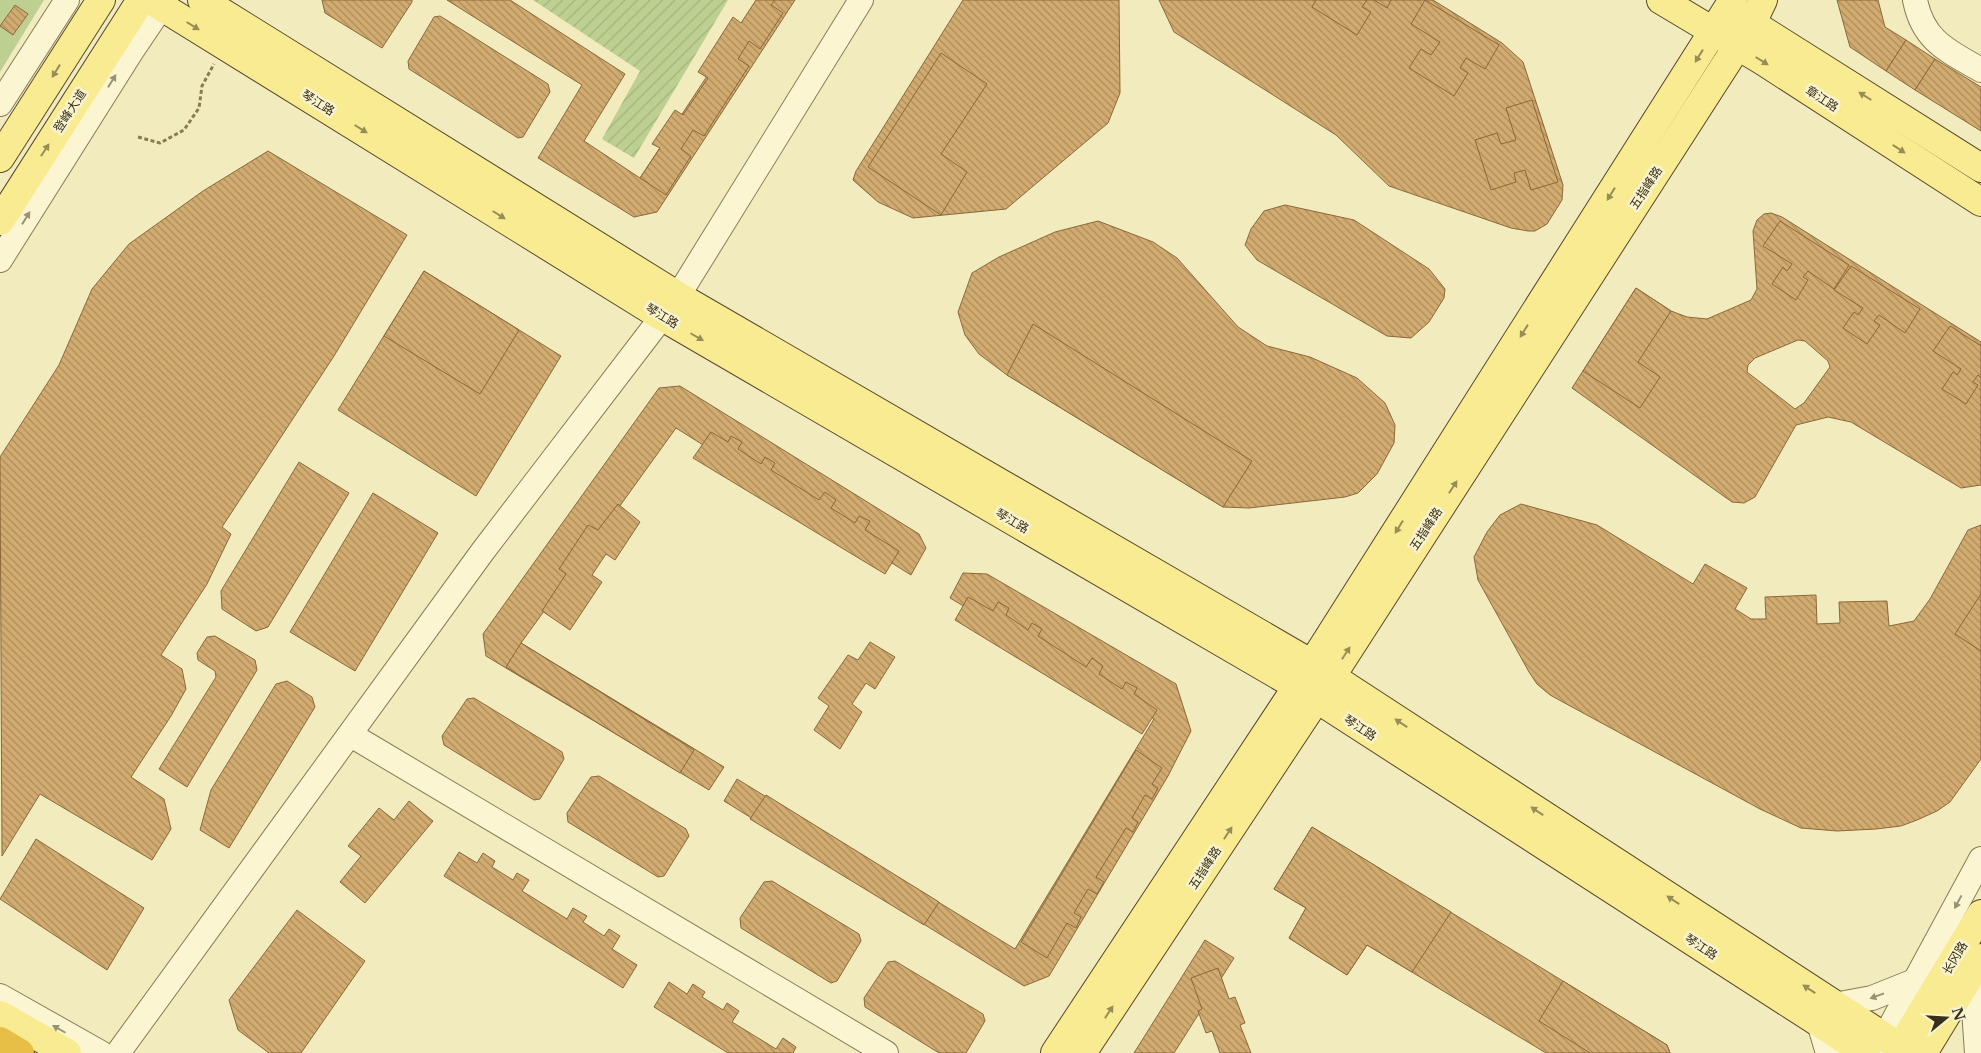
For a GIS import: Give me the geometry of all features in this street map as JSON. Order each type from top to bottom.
[{"type":"highway","points":[[0,1041],[20,1053]]},
{"type":"main road","points":[[0,158],[101,0]]},
{"type":"main road","name":"琴江路","points":[[202,0],[670,306]]},
{"type":"main road","name":"章江路","points":[[1661,0],[1713,32],[1744,35],[1981,168]]},
{"type":"main road","name":"五指峰路","points":[[1055,1053],[1314,682],[1744,35],[1763,0]]},
{"type":"main road","name":"琴江路","points":[[155,2],[670,306],[1314,682],[1827,1014],[1894,1050]]},
{"type":"main road","name":"登峰大道","points":[[0,221],[155,2]]},
{"type":"main road","name":"章江路","points":[[1725,3],[1744,35],[1981,202]]},
{"type":"main road","name":"五指峰路","points":[[1082,1053],[1314,682],[1713,32],[1725,3]]},
{"type":"main road","name":"长冈路","points":[[1894,1050],[1981,914]]},
{"type":"main road","name":"长冈路","points":[[1894,1050],[1981,958]]},
{"type":"main road","points":[[0,1015],[67,1053]]},
{"type":"street","points":[[0,104],[67,0]]},
{"type":"street","points":[[118,1053],[483,551],[670,306],[861,0]]},
{"type":"street","points":[[1915,0],[1924,26],[1936,43],[1981,70]]},
{"type":"street","points":[[0,260],[131,52],[155,2]]},
{"type":"street","points":[[350,734],[886,1053]]},
{"type":"street","points":[[1894,1050],[1917,980],[1981,859]]},
{"type":"street","points":[[1828,1053],[1827,1014],[1917,980]]},
{"type":"street","points":[[1937,1053],[1977,988]]},
{"type":"street","points":[[1977,988],[1977,1053]]},
{"type":"street","points":[[0,996],[101,1053]]},
{"type":"path","points":[[138,137],[160,143],[184,130],[199,108],[202,86],[218,56]]},
{"type":"green space","points":[[0,0],[44,0],[0,72]]},
{"type":"green space","points":[[533,0],[728,0],[634,158],[602,139],[640,71]]},
{"type":"building","points":[[322,0],[412,0],[412,2],[382,48],[325,13]]},
{"type":"building","points":[[447,0],[510,0],[625,74],[584,141],[640,178],[757,0],[795,0],[657,212],[634,217],[538,158],[582,85]]},
{"type":"building","points":[[756,0],[775,0],[771,5],[783,13],[760,49],[749,41],[738,59],[749,66],[704,136],[693,130],[681,149],[691,156],[666,195],[640,178],[660,148],[652,144],[675,110],[683,115],[708,78],[698,72],[733,17],[741,23]]},
{"type":"building","points":[[963,0],[1119,0],[1120,93],[1108,123],[1006,209],[913,218],[878,202],[853,180],[856,171]]},
{"type":"building","points":[[1159,0],[1433,0],[1502,43],[1523,62],[1563,185],[1562,200],[1547,224],[1535,231],[1528,231],[1511,228],[1389,186],[1336,135],[1174,32]]},
{"type":"building","points":[[1316,0],[1367,0],[1362,7],[1371,12],[1357,35],[1312,7]]},
{"type":"building","points":[[1374,0],[1391,0],[1387,8]]},
{"type":"building","points":[[1425,0],[1499,45],[1485,69],[1466,58],[1460,68],[1468,73],[1454,96],[1409,68],[1421,49],[1431,55],[1440,42],[1411,24]]},
{"type":"building","points":[[1837,0],[1878,0],[1885,27],[1906,40],[1886,71],[1850,47]]},
{"type":"building","points":[[15,5],[28,14],[13,35],[0,26]]},
{"type":"building","points":[[440,16],[548,84],[550,92],[523,137],[518,138],[409,69],[408,61],[434,17]]},
{"type":"building","points":[[1906,40],[1935,59],[1915,90],[1886,71]]},
{"type":"building","points":[[941,53],[987,84],[941,154],[967,172],[941,215],[868,167]]},
{"type":"building","points":[[1935,59],[1981,87],[1981,131],[1915,90]]},
{"type":"building","points":[[1532,100],[1558,182],[1531,190],[1525,170],[1514,173],[1516,182],[1491,190],[1475,140],[1497,133],[1501,144],[1516,140],[1506,108]]},
{"type":"building","points":[[268,151],[407,235],[334,356],[222,527],[231,534],[207,584],[161,655],[182,669],[186,689],[171,716],[131,777],[164,799],[171,829],[152,860],[40,794],[2,856],[0,457],[59,365],[92,289],[129,244],[203,191]]},
{"type":"building","points":[[1285,205],[1354,220],[1429,269],[1445,289],[1444,298],[1429,322],[1411,338],[1387,336],[1257,260],[1245,245],[1251,229],[1264,211]]},
{"type":"building","points":[[1771,213],[1782,217],[1981,342],[1981,485],[1961,488],[1851,422],[1828,417],[1796,425],[1755,497],[1744,503],[1732,502],[1572,388],[1636,288],[1671,311],[1687,317],[1707,319],[1751,300],[1757,289],[1753,231],[1757,220],[1764,214]],"holes":[[[1798,340],[1805,341],[1828,361],[1830,367],[1804,403],[1795,409],[1747,372],[1748,365],[1755,358]]]},
{"type":"building","points":[[1098,221],[1153,242],[1177,258],[1238,327],[1267,346],[1310,357],[1357,378],[1385,403],[1395,425],[1394,443],[1377,474],[1358,493],[1345,497],[1249,508],[1223,507],[1007,375],[979,354],[965,335],[958,312],[972,273],[999,257],[1055,232]]},
{"type":"building","points":[[1780,221],[1849,265],[1834,289],[1808,271],[1803,277],[1808,280],[1796,300],[1772,284],[1783,267],[1787,271],[1792,264],[1763,246]]},
{"type":"building","points":[[1851,266],[1920,309],[1905,333],[1879,315],[1874,321],[1880,325],[1867,344],[1843,328],[1854,312],[1858,315],[1863,308],[1834,290]]},
{"type":"building","points":[[424,271],[561,356],[476,496],[338,410]]},
{"type":"building","points":[[424,271],[519,330],[480,394],[384,336]]},
{"type":"building","points":[[1636,288],[1671,311],[1638,362],[1660,377],[1640,408],[1583,371]]},
{"type":"building","points":[[1033,324],[1252,461],[1223,507],[1007,375]]},
{"type":"building","points":[[1950,326],[1981,346],[1981,378],[1978,375],[1973,382],[1978,385],[1966,404],[1942,389],[1953,372],[1957,375],[1961,369],[1933,351]]},
{"type":"building","points":[[680,386],[919,534],[926,548],[911,575],[676,428],[521,643],[724,767],[709,790],[486,656],[483,634],[659,388]]},
{"type":"building","points":[[711,432],[728,442],[731,436],[742,442],[738,449],[761,464],[765,457],[775,463],[771,470],[819,500],[825,492],[836,500],[831,508],[855,523],[859,516],[870,521],[865,530],[899,551],[885,574],[693,458]]},
{"type":"building","points":[[299,462],[349,493],[268,627],[256,631],[222,609],[221,591]]},
{"type":"building","points":[[373,493],[438,533],[355,671],[290,632]]},
{"type":"building","points":[[618,504],[640,522],[615,560],[606,554],[592,575],[602,582],[570,630],[542,611],[566,574],[559,569],[588,525],[598,530]]},
{"type":"building","points":[[1521,504],[1597,525],[1693,584],[1705,564],[1747,588],[1735,609],[1751,619],[1766,619],[1765,597],[1816,595],[1817,624],[1840,623],[1839,602],[1887,601],[1889,626],[1914,621],[1930,599],[1968,530],[1981,525],[1981,759],[1950,802],[1937,811],[1917,820],[1901,826],[1876,829],[1837,831],[1801,828],[1760,809],[1550,695],[1537,684],[1529,672],[1478,580],[1474,557],[1487,532],[1500,515]]},
{"type":"building","points":[[963,573],[987,574],[1176,684],[1191,731],[1168,776],[1049,976],[1024,986],[724,801],[737,779],[1015,949],[1154,719],[950,598]]},
{"type":"building","points":[[1981,594],[1981,651],[1955,634]]},
{"type":"building","points":[[968,597],[993,611],[998,602],[1009,608],[1006,615],[1028,630],[1032,623],[1042,629],[1038,636],[1086,667],[1092,658],[1103,666],[1099,674],[1122,689],[1126,682],[1137,688],[1134,694],[1157,710],[1142,734],[955,620]]},
{"type":"building","points":[[215,636],[255,660],[257,670],[187,787],[159,769],[216,677],[215,671],[198,660],[197,653],[207,637]]},
{"type":"building","points":[[870,642],[895,657],[875,689],[866,683],[852,704],[862,712],[840,749],[814,730],[829,706],[818,698],[848,655],[858,660]]},
{"type":"building","points":[[521,643],[694,750],[680,773],[506,667]]},
{"type":"building","points":[[287,681],[312,697],[315,707],[229,848],[200,830],[211,790],[276,684]]},
{"type":"building","points":[[474,698],[562,752],[564,759],[540,799],[534,800],[444,745],[442,736],[467,699]]},
{"type":"building","points":[[1136,750],[1162,768],[1152,784],[1158,788],[1152,799],[1145,795],[1132,818],[1138,822],[1133,832],[1126,828],[1096,877],[1104,882],[1097,894],[1088,889],[1074,913],[1081,917],[1076,928],[1067,923],[1047,958],[1021,942]]},
{"type":"building","points":[[599,776],[686,829],[689,836],[664,876],[658,877],[568,822],[567,813],[591,777]]},
{"type":"building","points":[[766,795],[939,902],[924,925],[750,819]]},
{"type":"building","points":[[409,801],[433,821],[365,903],[340,882],[361,856],[348,846],[379,808],[394,820]]},
{"type":"building","points":[[1312,827],[1667,1045],[1670,1053],[1546,1053],[1367,945],[1347,975],[1289,938],[1306,908],[1274,889]]},
{"type":"building","points":[[1312,827],[1451,912],[1412,972],[1367,945],[1347,975],[1289,938],[1306,908],[1274,889]]},
{"type":"building","points":[[36,839],[144,908],[107,970],[0,899]]},
{"type":"building","points":[[459,852],[477,863],[483,853],[495,861],[492,867],[513,880],[517,873],[529,880],[522,891],[567,919],[573,908],[587,916],[583,922],[604,936],[609,929],[620,936],[612,949],[637,965],[623,988],[444,876]]},
{"type":"building","points":[[772,881],[859,934],[861,941],[837,981],[831,983],[741,928],[740,918],[764,882]]},
{"type":"building","points":[[297,910],[365,961],[301,1053],[269,1053],[238,1030],[229,1000]]},
{"type":"building","points":[[1205,940],[1234,958],[1174,1053],[1134,1053]]},
{"type":"building","points":[[895,961],[983,1014],[985,1021],[966,1053],[939,1053],[865,1007],[864,998],[888,962]]},
{"type":"building","points":[[1218,968],[1229,999],[1235,997],[1245,1023],[1240,1025],[1251,1053],[1220,1053],[1212,1031],[1206,1033],[1198,1011],[1202,1009],[1191,978]]},
{"type":"building","points":[[1563,981],[1667,1045],[1670,1053],[1590,1053],[1539,1021]]},
{"type":"building","points":[[669,982],[687,994],[693,984],[705,992],[702,997],[723,1010],[727,1003],[739,1011],[732,1022],[776,1049],[783,1038],[796,1047],[793,1053],[728,1053],[654,1007]]}]
